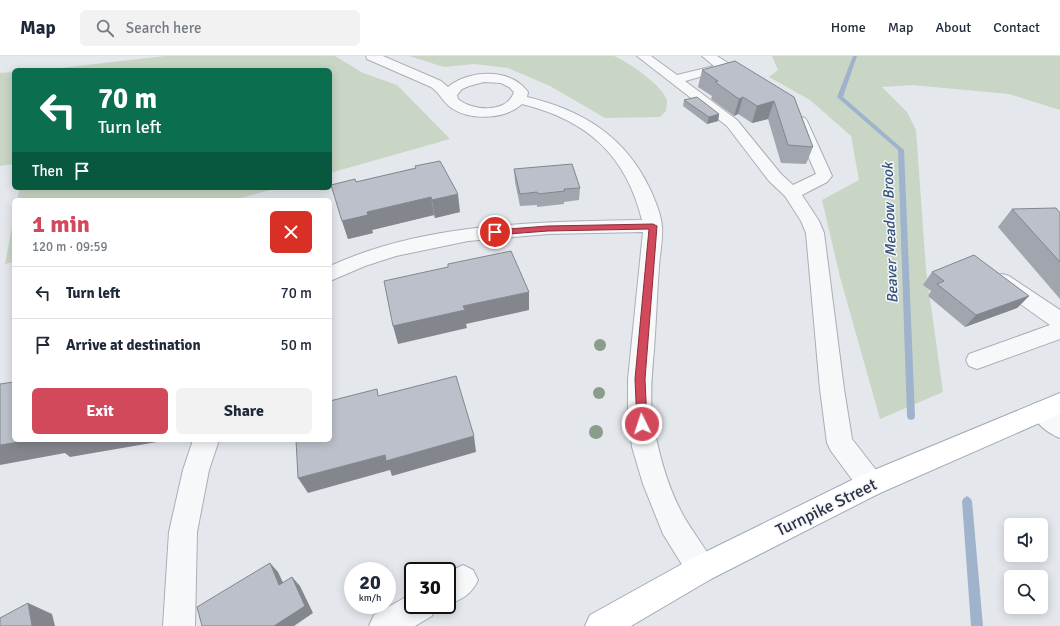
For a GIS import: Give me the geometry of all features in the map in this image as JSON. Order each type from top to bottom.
[{"type":"main road","name":"Turnpike Street","points":[[600,626],[701,569],[870,484],[1054,414]]},
{"type":"street","points":[[372,56],[436,84],[443,89],[452,100],[464,109],[485,112],[506,108],[519,99],[521,92],[516,85],[511,82],[491,78],[447,76],[394,56]]},
{"type":"street","points":[[643,56],[676,79],[732,123],[745,136],[767,169],[792,193],[810,221],[815,233],[832,389],[840,443],[870,484]]},
{"type":"street","points":[[708,56],[756,87]]},
{"type":"street","points":[[676,79],[724,67]]},
{"type":"street","points":[[452,100],[452,93],[456,87],[476,78]]},
{"type":"street","points":[[519,99],[537,102],[573,116],[589,125],[623,158],[635,174],[649,206],[653,226],[640,379],[640,412],[644,447],[656,484],[673,524],[701,569]]},
{"type":"street","points":[[792,193],[824,176],[824,172],[794,111]]},
{"type":"street","points":[[332,273],[358,261],[393,250],[468,235],[548,228],[653,226]]},
{"type":"street","points":[[984,268],[1060,321]]},
{"type":"street","points":[[977,360],[1060,330]]},
{"type":"street","points":[[179,626],[183,532],[196,470],[205,442]]},
{"type":"street","points":[[385,626],[406,614]]},
{"type":"green space","points":[[165,56],[335,56],[363,73],[397,85],[450,139],[332,172],[332,68],[60,68]]},
{"type":"green space","points":[[409,56],[614,56],[628,63],[645,75],[659,88],[667,101],[666,111],[660,117],[605,118],[550,86],[508,68],[474,64],[444,67]]},
{"type":"green space","points":[[772,56],[1060,56],[1060,110],[1009,94],[912,85],[882,87],[907,112],[916,130],[926,270],[943,392],[880,419],[840,277],[822,200],[859,180],[851,136],[810,100],[769,77],[778,70]]},
{"type":"green space","points":[[12,72],[12,164],[0,166],[0,73]]},
{"type":"green space","points":[[20,190],[270,190],[241,198],[18,198]]},
{"type":"green space","points":[[12,227],[12,262],[5,264]]},
{"type":"building","points":[[735,61],[794,97],[813,147],[788,145],[774,101],[757,106],[743,97],[739,99],[715,82],[718,81],[702,70]]},
{"type":"building","points":[[697,97],[719,114],[709,117],[684,100]]},
{"type":"building","points":[[440,161],[458,194],[432,200],[431,197],[367,212],[368,215],[342,221],[332,185],[355,179],[356,182],[416,168],[415,166]]},
{"type":"building","points":[[572,164],[580,188],[564,189],[565,191],[538,194],[537,192],[520,194],[514,169]]},
{"type":"building","points":[[1056,208],[1060,213],[1060,262],[1012,209]]},
{"type":"building","points":[[511,251],[529,292],[463,306],[465,310],[393,326],[384,281],[448,267],[448,264]]},
{"type":"building","points":[[974,255],[1029,296],[976,315],[937,284],[944,281],[932,272]]},
{"type":"building","points":[[456,376],[474,436],[386,461],[385,455],[298,478],[296,442],[332,442],[332,400],[377,389],[378,396]]},
{"type":"building","points":[[12,382],[12,442],[19,442],[0,445],[0,384]]},
{"type":"building","points":[[270,563],[279,585],[292,577],[305,606],[274,626],[202,626],[197,607]]},
{"type":"building","points":[[28,603],[32,626],[0,626],[0,618]]},
{"type":"waterway","name":"Beaver Meadow Brook","points":[[855,56],[840,97],[901,150],[911,416]]},
{"type":"waterway","name":"Beaver Meadow Brook","points":[[967,501],[977,626]]},
{"type":"route","points":[[495,232],[548,228],[653,226],[640,379],[640,412],[642,424]]}]
